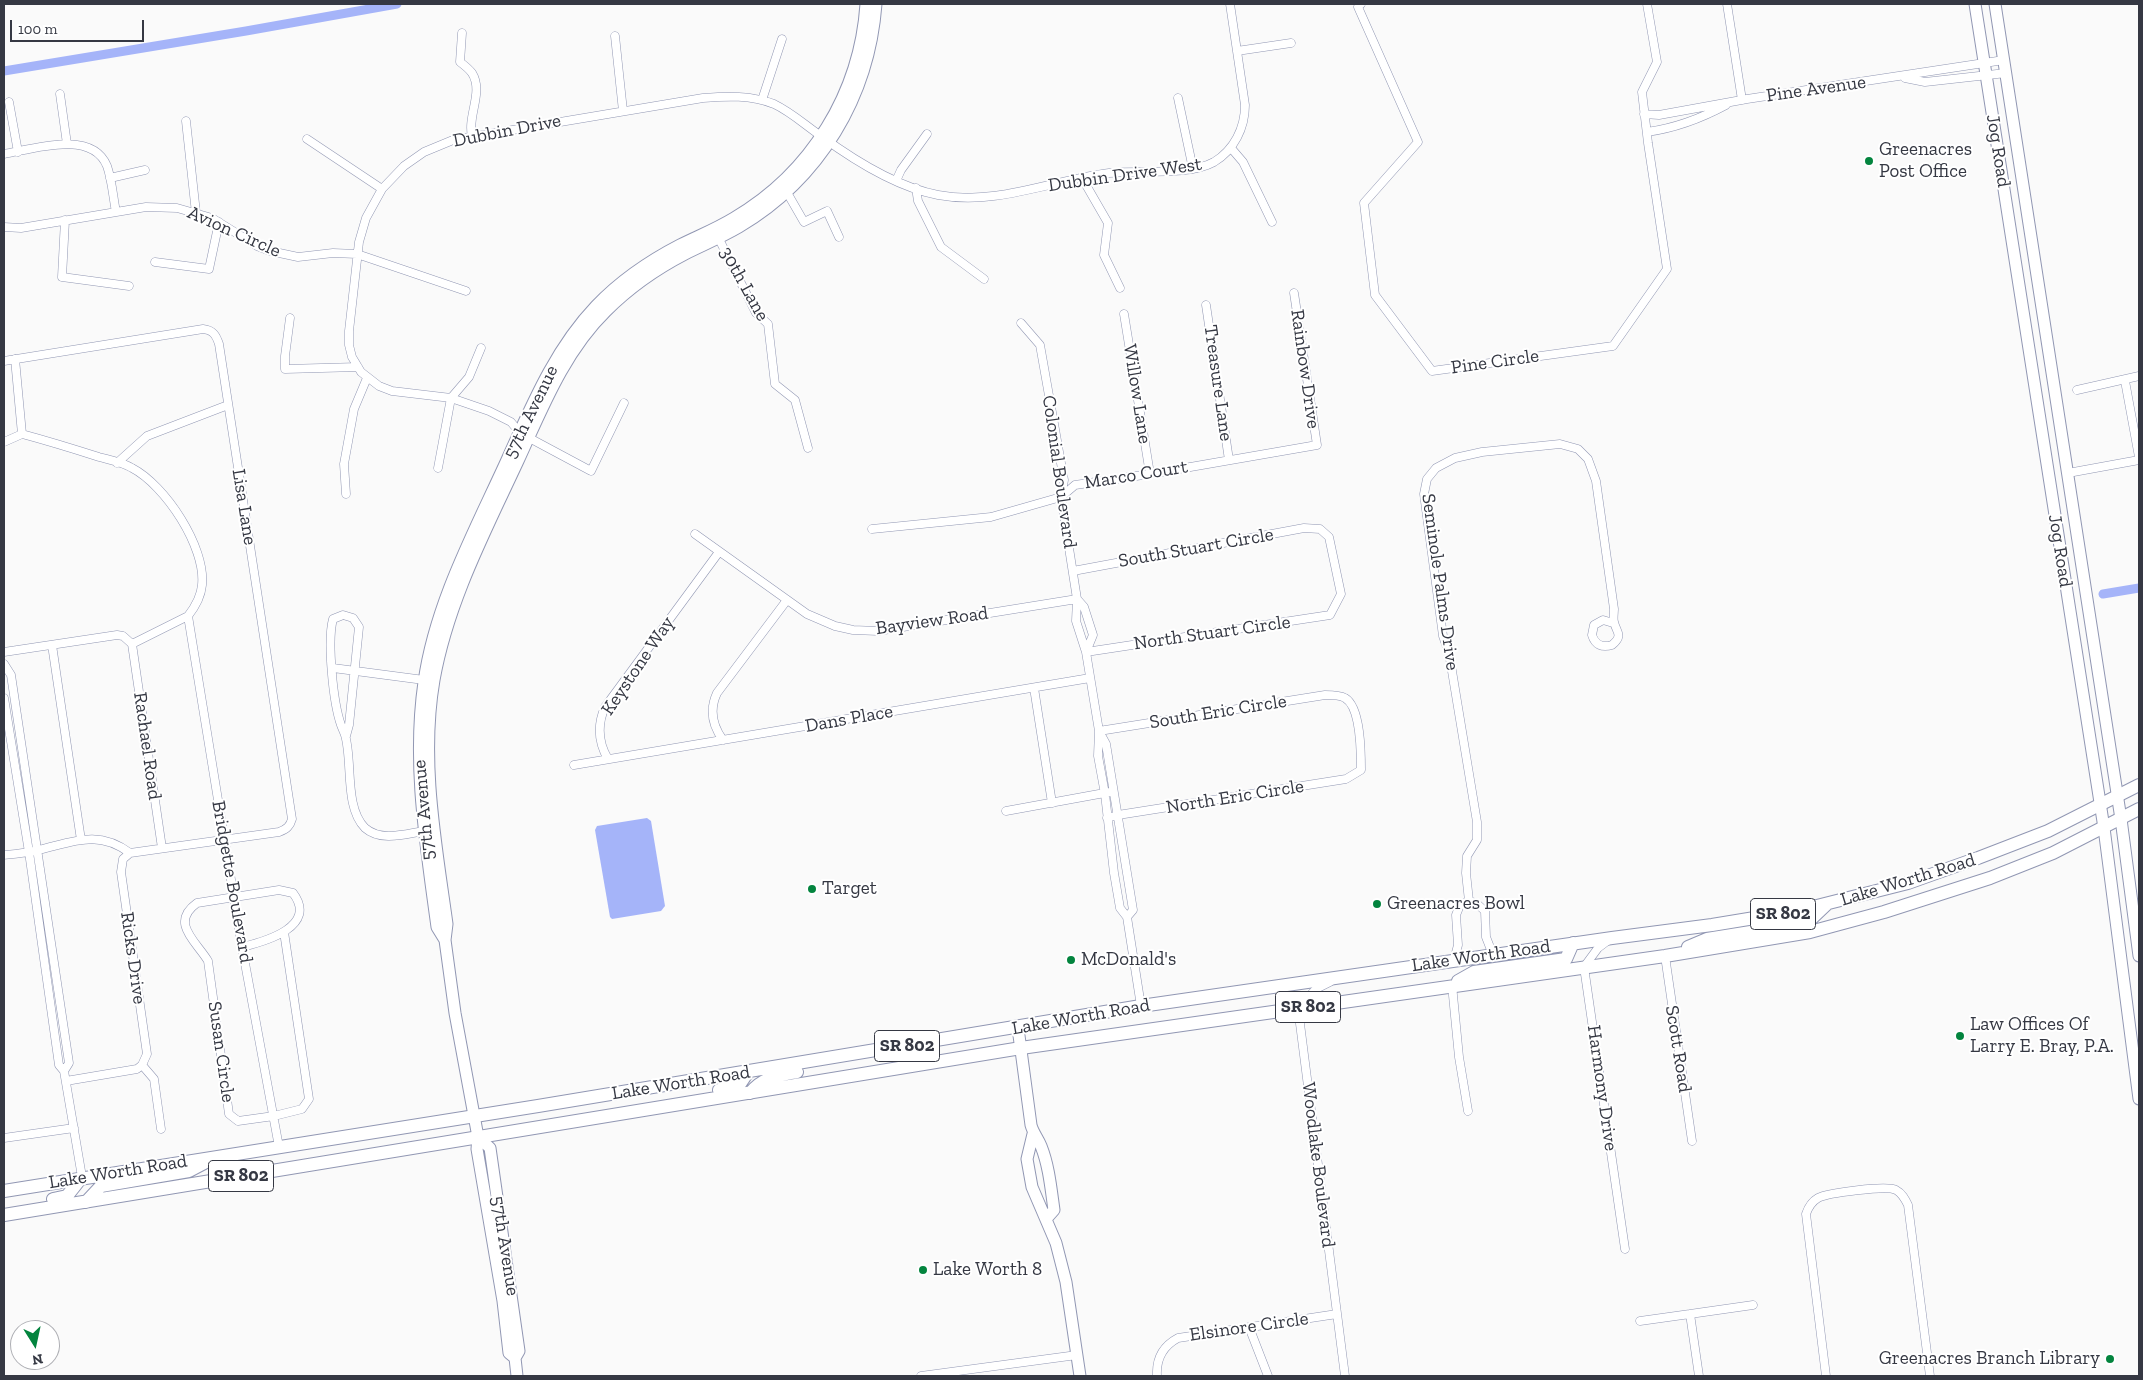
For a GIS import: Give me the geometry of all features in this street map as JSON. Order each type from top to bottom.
[{"type":"main road","name":"Lake Worth Road","points":[[4,1191],[82,1177],[748,1072],[1141,1006],[1573,943],[1746,920],[1826,904],[1908,883],[2048,831],[2100,806],[2139,784]]},
{"type":"main road","name":"Lake Worth Road","points":[[4,1215],[1021,1048],[1665,956],[1810,932],[1884,912],[1990,878],[2053,853],[2139,809]]},
{"type":"main road","points":[[1665,956],[1707,939],[1807,922],[1826,904]]},
{"type":"main road","points":[[1452,985],[1474,972],[1566,959],[1573,943]]},
{"type":"main road","points":[[750,1093],[758,1083],[766,1079],[846,1064],[869,1052]]},
{"type":"main road","points":[[648,1110],[665,1099],[729,1089],[740,1084],[748,1072]]},
{"type":"main road","points":[[86,1202],[101,1186],[189,1171],[217,1156]]},
{"type":"main road","points":[[4,1208],[67,1196],[82,1177]]},
{"type":"street","name":"57th Avenue","points":[[826,140],[856,65],[862,40],[866,4]]},
{"type":"street","name":"57th Avenue","points":[[517,1376],[515,1358],[520,1351],[500,1212],[490,1148],[478,1137],[454,1012],[445,940],[448,924],[432,816],[429,778],[429,739],[434,681],[447,626],[465,576],[558,356],[577,329],[597,306],[639,270],[658,257],[716,233],[755,205],[784,188],[800,164],[826,140],[852,102],[865,68],[872,42],[876,4]]},
{"type":"street","name":"Dubbin Drive West","points":[[826,140],[896,181],[937,195],[981,198],[1010,194],[1082,178],[1142,170],[1193,169],[1213,163],[1231,148],[1242,126],[1245,112],[1230,4]]},
{"type":"street","name":"Pine Circle","points":[[1361,4],[1358,7],[1418,142],[1364,203],[1376,295],[1432,371],[1613,346],[1667,268],[1646,132],[1642,92],[1657,62],[1647,4]]},
{"type":"street","points":[[1727,4],[1742,100]]},
{"type":"street","name":"Jog Road","points":[[1976,4],[2104,828],[2139,1099]]},
{"type":"street","name":"Jog Road","points":[[1995,4],[2118,796],[2139,956]]},
{"type":"street","points":[[462,33],[460,62],[472,74],[477,89],[470,126],[472,136]]},
{"type":"street","points":[[615,36],[623,111]]},
{"type":"street","points":[[762,100],[782,39]]},
{"type":"street","points":[[1237,51],[1291,43]]},
{"type":"street","name":"Pine Avenue","points":[[1644,114],[1659,114],[2004,60]]},
{"type":"street","name":"Pine Avenue","points":[[1901,77],[1924,82],[2006,73]]},
{"type":"street","points":[[60,94],[68,144]]},
{"type":"street","name":"Dubbin Drive","points":[[624,403],[591,471],[524,435],[511,422],[470,403],[451,398],[392,391],[379,386],[367,378],[358,367],[350,351],[349,338],[357,254],[366,218],[382,189],[404,166],[419,155],[441,144],[472,136],[703,98],[725,96],[762,100],[786,110],[826,140]]},
{"type":"street","points":[[1178,98],[1193,169]]},
{"type":"street","points":[[9,102],[18,152]]},
{"type":"street","name":"Pine Avenue","points":[[1646,132],[1672,129],[1707,116],[1732,102]]},
{"type":"street","points":[[186,121],[196,213]]},
{"type":"street","points":[[896,181],[901,170],[926,134]]},
{"type":"street","points":[[307,139],[382,189]]},
{"type":"street","points":[[4,154],[68,144],[80,145],[93,150],[103,160],[110,178],[116,212]]},
{"type":"street","points":[[1231,148],[1243,162],[1272,222]]},
{"type":"street","points":[[110,178],[145,170]]},
{"type":"street","points":[[1082,178],[1108,223],[1104,255],[1120,288]]},
{"type":"street","points":[[784,188],[804,222],[827,211],[839,237]]},
{"type":"street","points":[[916,188],[918,201],[941,247],[984,279]]},
{"type":"street","name":"Avion Circle","points":[[4,227],[21,228],[162,206],[177,208],[219,222],[257,246],[284,255],[298,257],[333,253],[357,254],[466,291]]},
{"type":"street","points":[[65,220],[62,277],[128,286]]},
{"type":"street","points":[[155,262],[209,269],[219,222]]},
{"type":"street","name":"30th Lane","points":[[716,233],[756,313],[768,324],[775,384],[795,400],[808,448]]},
{"type":"street","name":"Rainbow Drive","points":[[1294,293],[1317,445]]},
{"type":"street","name":"Treasure Lane","points":[[1206,305],[1229,460]]},
{"type":"street","name":"Willow Lane","points":[[1124,314],[1150,474]]},
{"type":"street","points":[[290,318],[285,368],[358,367]]},
{"type":"street","name":"Colonial Boulevard","points":[[1021,323],[1040,345],[1064,480],[1060,497],[1077,598],[1076,621],[1086,652],[1099,731]]},
{"type":"street","points":[[2026,330],[2045,326]]},
{"type":"street","name":"Lisa Lane","points":[[4,361],[203,329],[214,333],[219,344],[292,818],[286,830],[224,840]]},
{"type":"street","points":[[438,468],[451,398],[469,377],[481,348]]},
{"type":"street","points":[[15,359],[22,434]]},
{"type":"street","points":[[2077,390],[2125,381],[2139,376]]},
{"type":"street","points":[[346,494],[344,464],[354,408],[367,378]]},
{"type":"street","points":[[2068,473],[2139,459],[2125,381]]},
{"type":"street","points":[[118,463],[147,436],[228,404]]},
{"type":"street","points":[[4,442],[22,434],[118,463],[137,471],[162,491],[179,516],[189,536],[202,578],[201,592],[188,616],[132,644],[123,636],[116,635],[4,652]]},
{"type":"street","name":"57th Avenue","points":[[445,940],[437,927],[419,778],[419,739],[424,680],[437,623],[456,572],[524,435]]},
{"type":"street","name":"Seminole Palms Drive","points":[[1469,901],[1466,873],[1467,856],[1477,840],[1477,822],[1449,653],[1443,636],[1424,494],[1427,479],[1436,468],[1455,458],[1482,452],[1560,444],[1578,449],[1588,460],[1596,481],[1614,609],[1614,623]]},
{"type":"street","name":"Marco Court","points":[[872,529],[991,517],[1060,497],[1075,485],[1317,445]]},
{"type":"street","name":"South Stuart Circle","points":[[1073,570],[1304,528],[1320,529],[1329,537],[1340,594],[1335,608]]},
{"type":"street","name":"Bayview Road","points":[[695,534],[818,620],[853,630],[872,631],[1077,598]]},
{"type":"street","name":"Keystone Way","points":[[608,759],[601,744],[599,732],[600,719],[605,707],[719,552]]},
{"type":"street","name":"Colonial Boulevard","points":[[1077,598],[1084,608],[1093,635],[1086,652]]},
{"type":"street","points":[[722,740],[712,720],[712,706],[717,693],[787,600]]},
{"type":"street","name":"North Stuart Circle","points":[[1086,652],[1330,615],[1335,608]]},
{"type":"street","points":[[346,736],[349,725],[358,627],[353,618],[343,615],[333,618],[330,631],[336,705],[346,736],[352,800],[359,820],[366,829],[384,837],[424,831]]},
{"type":"street","name":"Bridgette Boulevard","points":[[188,616],[242,947],[279,1147]]},
{"type":"street","name":"Rachael Road","points":[[132,644],[162,848]]},
{"type":"street","points":[[52,645],[81,840]]},
{"type":"street","points":[[4,664],[11,675],[38,850],[69,1063],[64,1071]]},
{"type":"street","points":[[333,668],[424,680]]},
{"type":"street","name":"Dans Place","points":[[608,759],[1090,678]]},
{"type":"street","points":[[1034,688],[1052,803]]},
{"type":"street","name":"South Eric Circle","points":[[1099,731],[1325,695],[1338,696],[1345,698],[1355,709],[1361,753],[1361,770]]},
{"type":"street","points":[[4,698],[30,852],[59,1065],[64,1071],[82,1177]]},
{"type":"street","points":[[1099,731],[1106,744],[1133,910],[1127,917]]},
{"type":"street","points":[[1099,731],[1098,756],[1120,908],[1127,917],[1141,1006]]},
{"type":"street","points":[[574,764],[608,759]]},
{"type":"street","name":"North Eric Circle","points":[[1107,818],[1346,779],[1361,770]]},
{"type":"street","points":[[1006,811],[1114,791]]},
{"type":"street","points":[[4,855],[30,852],[81,840],[104,840],[116,844],[130,853],[224,840]]},
{"type":"street","name":"Ricks Drive","points":[[130,853],[123,859],[121,872],[147,1054],[142,1065]]},
{"type":"street","points":[[234,897],[280,890],[293,893],[299,904],[299,916],[296,922],[284,932],[258,944],[242,947]]},
{"type":"street","name":"Susan Circle","points":[[234,897],[197,903],[188,912],[185,919],[187,932],[199,946],[208,961],[229,1114],[238,1121],[274,1116],[302,1109],[309,1100],[284,932]]},
{"type":"street","points":[[1454,960],[1458,945],[1456,916],[1460,905],[1469,901],[1485,911],[1486,937],[1493,955]]},
{"type":"street","points":[[1584,967],[1598,948],[1612,938]]},
{"type":"street","name":"Scott Road","points":[[1665,956],[1692,1141]]},
{"type":"street","name":"Harmony Drive","points":[[1584,967],[1625,1249]]},
{"type":"street","points":[[1298,1008],[1316,989],[1341,976]]},
{"type":"street","points":[[1452,985],[1459,1056],[1468,1111]]},
{"type":"street","name":"Woodlake Boulevard","points":[[1298,1008],[1345,1376]]},
{"type":"street","points":[[1018,1028],[1033,1134],[1027,1159],[1032,1187],[1056,1242],[1066,1282],[1080,1376]]},
{"type":"street","points":[[66,1081],[131,1071],[142,1065],[154,1078],[161,1129]]},
{"type":"street","points":[[4,1138],[74,1128]]},
{"type":"street","points":[[1033,1134],[1041,1146],[1052,1194],[1054,1210],[1046,1219]]},
{"type":"street","points":[[1826,1376],[1806,1214],[1812,1202],[1824,1196],[1883,1188],[1896,1190],[1908,1205],[1930,1376]]},
{"type":"street","points":[[1640,1321],[1753,1305]]},
{"type":"street","name":"Elsinore Circle","points":[[1157,1376],[1156,1368],[1160,1356],[1172,1341],[1184,1336],[1337,1314]]},
{"type":"street","points":[[1690,1314],[1698,1376]]},
{"type":"street","points":[[1249,1327],[1268,1376]]},
{"type":"street","points":[[921,1376],[1077,1355]]},
{"type":"water","points":[[647,818],[651,821],[665,906],[661,911],[612,919],[610,917],[595,830],[597,826]]},
{"type":"waterway","points":[[4,71],[397,4]]},
{"type":"waterway","points":[[2103,594],[2139,588]]},
{"type":"place","name":"Greenacres Post Office","points":[[1869,161]]},
{"type":"place","name":"Target","points":[[812,889]]},
{"type":"place","name":"Greenacres Bowl","points":[[1377,904]]},
{"type":"place","name":"McDonald's","points":[[1071,960]]},
{"type":"place","name":"Law Offices Of Larry E. Bray, P.A.","points":[[1960,1036]]},
{"type":"place","name":"Lake Worth 8","points":[[923,1270]]},
{"type":"place","name":"Greenacres Branch Library","points":[[2110,1359]]}]
